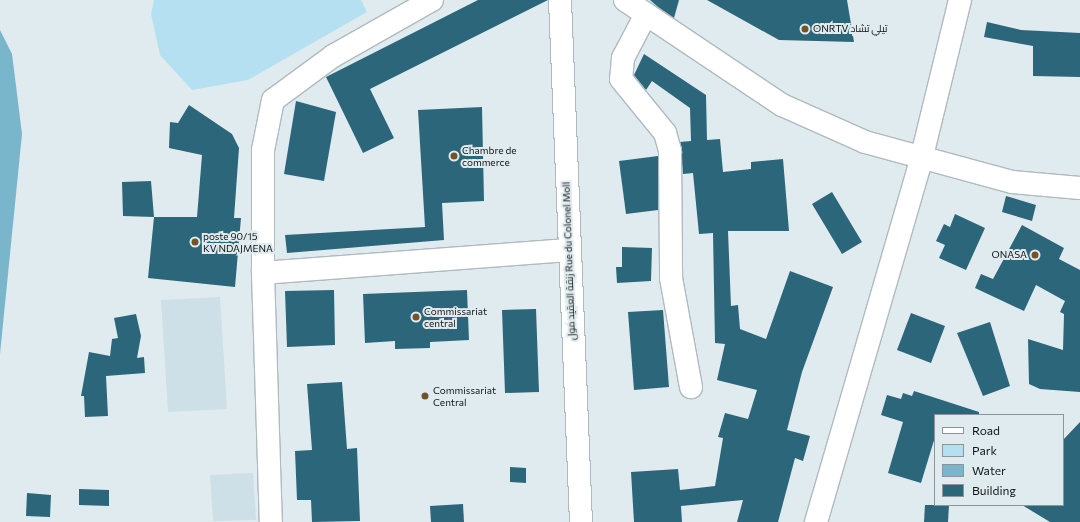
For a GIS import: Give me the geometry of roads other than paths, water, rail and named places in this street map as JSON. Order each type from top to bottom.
[{"type":"street","points":[[271,522],[263,273],[263,150],[273,100],[333,56],[432,0]]},
{"type":"street","name":"زنقة العقيد مول Rue du Colonel Moll","points":[[560,0],[567,250],[581,522]]},
{"type":"street","points":[[625,0],[645,16],[782,105],[864,142],[921,160],[1012,182],[1080,188]]},
{"type":"street","points":[[816,522],[921,160],[960,0]]},
{"type":"street","points":[[645,16],[623,58],[621,79],[665,133],[670,151],[671,278],[691,387]]},
{"type":"street","points":[[263,273],[567,250]]},
{"type":"water","points":[[0,30],[12,54],[22,134],[0,354]]},
{"type":"place","name":"ONRTV تيلي تشاد","points":[[805,29]]},
{"type":"place","name":"Chambre de commerce","points":[[454,156]]},
{"type":"place","name":"poste 90/15 KV NDAJMENA","points":[[195,242]]},
{"type":"place","name":"ONASA","points":[[1035,255]]},
{"type":"place","name":"Commissariat central","points":[[416,317]]},
{"type":"place","name":"Commissariat Central","points":[[425,396]]}]
